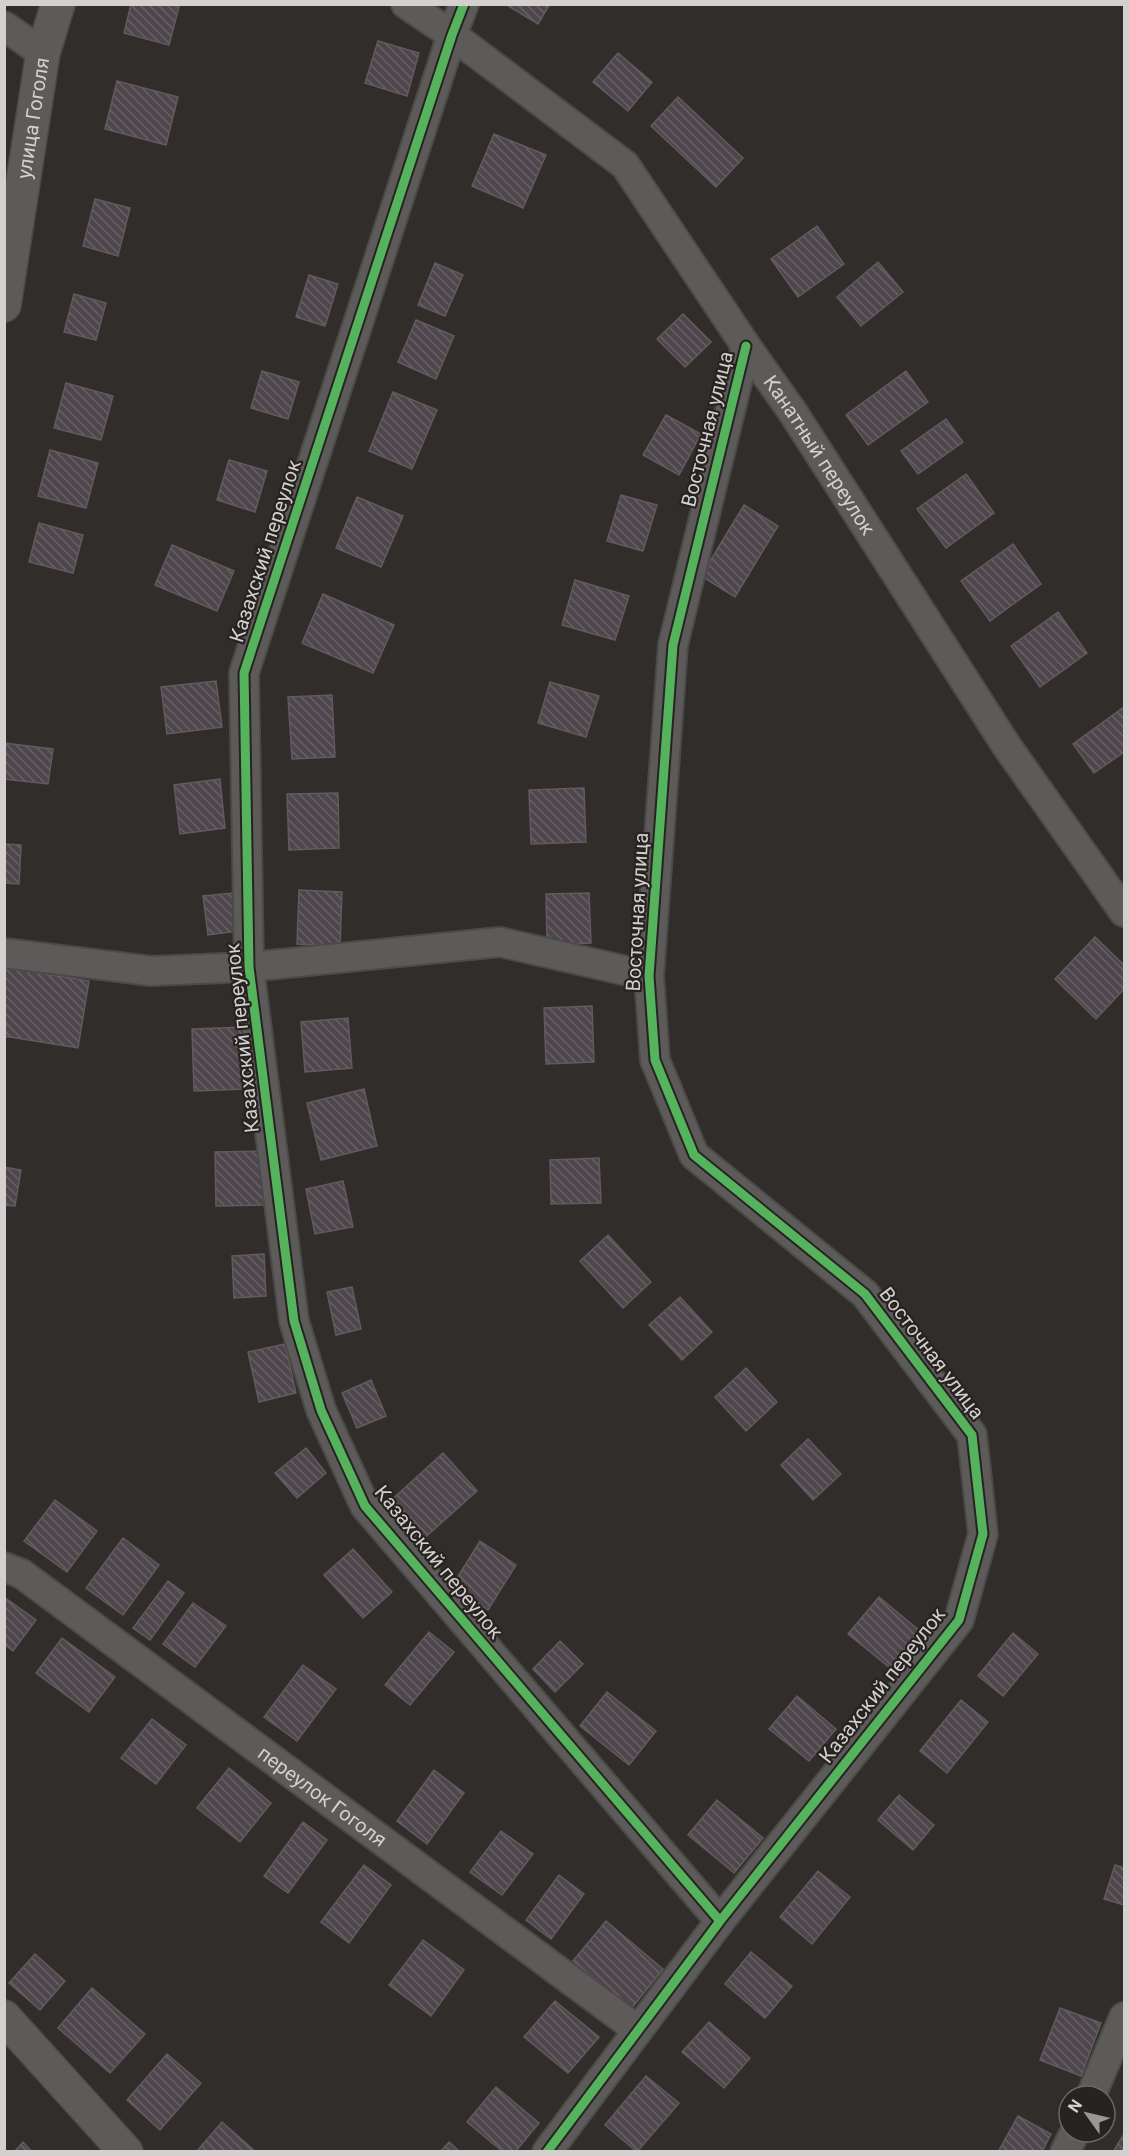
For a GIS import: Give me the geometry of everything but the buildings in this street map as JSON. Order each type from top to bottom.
[{"type":"street","name":"улица Гоголя","points":[[4,305],[44,52],[58,4]]},
{"type":"street","name":"Канатный переулок","points":[[406,4],[452,35],[625,165],[792,411],[1008,748],[1125,912]]},
{"type":"street","name":"Казахский переулок","points":[[464,4],[244,673],[249,967],[294,1322],[321,1410],[365,1506],[720,1921]]},
{"type":"street","points":[[4,26],[44,52]]},
{"type":"street","name":"Восточная улица","points":[[746,346],[673,645],[649,975],[655,1060],[694,1155],[865,1294],[972,1435]]},
{"type":"street","points":[[4,953],[151,971],[249,967],[500,942],[649,975]]},
{"type":"street","name":"Казахский переулок","points":[[547,2151],[720,1921],[959,1620],[982,1534],[972,1435]]},
{"type":"street","name":"переулок Гоголя","points":[[4,1567],[22,1574],[638,2030]]},
{"type":"street","points":[[4,2018],[126,2151]]},
{"type":"street","points":[[1095,2084],[1125,2018]]},
{"type":"cycle path","points":[[464,4],[244,673],[249,967],[294,1321],[321,1410],[365,1506],[720,1921]]},
{"type":"cycle path","points":[[547,2152],[720,1921],[959,1620],[983,1534],[972,1435],[865,1294],[694,1155],[655,1060],[649,976],[673,645],[746,346]]}]
